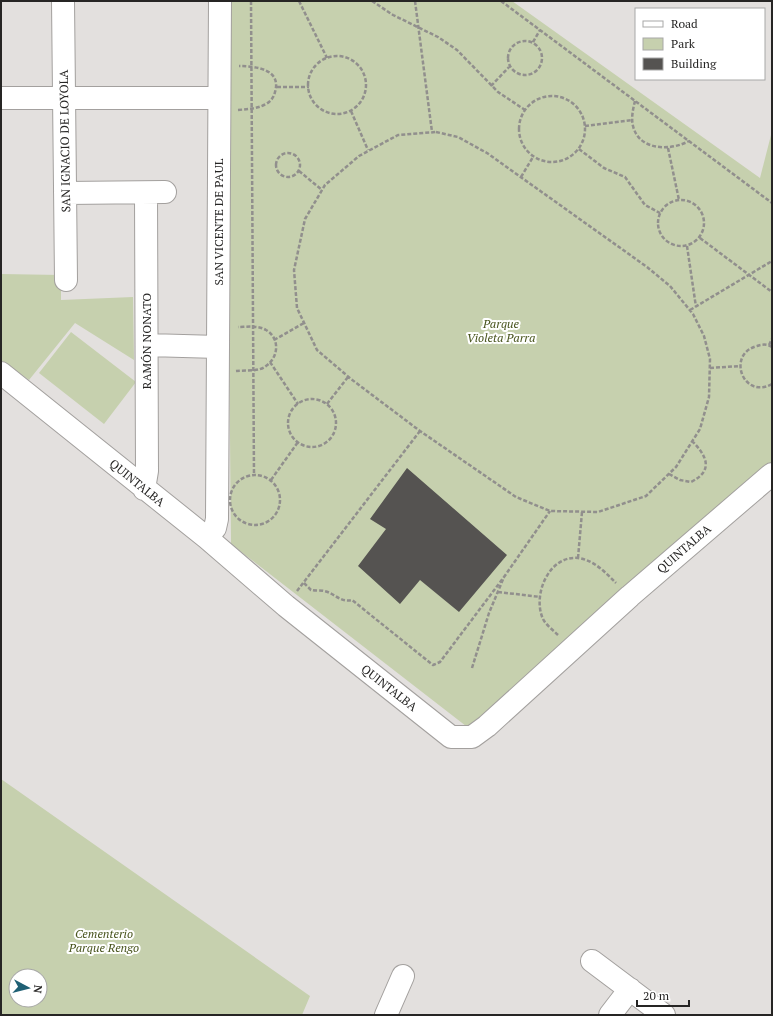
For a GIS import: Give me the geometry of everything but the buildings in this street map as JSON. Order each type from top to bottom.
[{"type":"street","name":"SAN IGNACIO DE LOYOLA","points":[[63,1],[66,280]]},
{"type":"street","name":"SAN VICENTE DE PAUL","points":[[207,538],[215,528],[217,519],[218,347],[226,104],[220,1]]},
{"type":"street","points":[[1,98],[64,98],[226,104]]},
{"type":"street","name":"RAMÓN NONATO","points":[[65,193],[155,193],[148,345],[147,471],[144,489]]},
{"type":"street","points":[[148,345],[218,347]]},
{"type":"street","name":"QUINTALBA","points":[[1,374],[207,538],[286,606],[451,736],[472,737],[630,596],[772,474]]},
{"type":"street","points":[[592,961],[664,1015]]},
{"type":"street","points":[[386,1015],[403,976]]},
{"type":"street","points":[[610,1015],[630,989]]},
{"type":"path","points":[[251,1],[250,66],[254,475]]},
{"type":"path","points":[[299,1],[327,58]]},
{"type":"path","points":[[372,1],[438,37],[457,50],[491,86],[525,110]]},
{"type":"path","points":[[415,1],[432,132]]},
{"type":"path","points":[[501,1],[772,203]]},
{"type":"path","points":[[533,42],[540,30]]},
{"type":"path","points":[[522,41],[533,42],[541,51],[542,63],[535,73],[523,76],[513,71],[509,67],[507,56],[512,46],[522,41]]},
{"type":"path","points":[[337,56],[350,59],[361,68],[365,76],[367,85],[365,94],[361,102],[351,111],[337,115],[327,113],[319,108],[312,100],[309,87],[312,71],[318,63],[327,58],[337,56]]},
{"type":"path","points":[[226,104],[251,109],[268,104],[274,97],[277,87],[273,75],[265,69],[232,65]]},
{"type":"path","points":[[491,86],[509,67]]},
{"type":"path","points":[[277,87],[309,87]]},
{"type":"path","points":[[552,96],[562,97],[572,102],[579,109],[584,119],[585,126],[584,140],[580,149],[571,157],[561,162],[549,163],[533,157],[528,153],[522,143],[519,132],[520,120],[525,110],[532,102],[552,96]]},
{"type":"path","points":[[635,101],[633,127],[641,139],[654,147],[668,148],[689,141]]},
{"type":"path","points":[[351,111],[368,150]]},
{"type":"path","points":[[585,126],[633,120]]},
{"type":"path","points":[[432,132],[458,137],[487,153],[647,267],[670,286],[690,310],[704,336],[710,359],[709,397],[700,429],[676,467],[646,496],[598,512],[550,511],[516,498],[420,431],[348,377],[317,350],[297,308],[294,270],[305,219],[325,185],[359,156],[398,135],[432,132]]},
{"type":"path","points":[[668,148],[679,200]]},
{"type":"path","points":[[580,149],[604,168],[625,177],[645,205],[660,213]]},
{"type":"path","points":[[285,153],[293,154],[300,163],[299,171],[289,177],[281,175],[276,169],[278,157],[285,153]]},
{"type":"path","points":[[521,177],[533,157]]},
{"type":"path","points":[[299,171],[322,190]]},
{"type":"path","points":[[679,200],[687,200],[700,209],[705,223],[700,238],[687,246],[672,245],[661,235],[658,220],[660,213],[671,202],[679,200]]},
{"type":"path","points":[[700,238],[750,274],[772,292]]},
{"type":"path","points":[[687,246],[696,307]]},
{"type":"path","points":[[690,310],[772,261]]},
{"type":"path","points":[[274,340],[304,323]]},
{"type":"path","points":[[231,371],[254,370],[266,367],[275,357],[276,347],[274,340],[265,329],[253,327],[232,327]]},
{"type":"path","points":[[772,339],[771,346],[763,344],[750,348],[741,359],[740,366],[744,380],[750,384],[763,388],[772,384]]},
{"type":"path","points":[[270,362],[298,404]]},
{"type":"path","points":[[710,368],[740,366]]},
{"type":"path","points":[[328,404],[348,377]]},
{"type":"path","points":[[307,399],[314,399],[328,404],[333,410],[336,418],[336,426],[329,441],[322,445],[313,447],[305,446],[298,442],[292,436],[288,420],[291,412],[298,404],[307,399]]},
{"type":"path","points":[[286,606],[420,431]]},
{"type":"path","points":[[669,474],[680,480],[691,482],[700,478],[707,468],[706,459],[700,449],[692,441]]},
{"type":"path","points":[[271,480],[298,442]]},
{"type":"path","points":[[254,475],[263,476],[271,480],[276,486],[280,502],[275,516],[262,525],[246,524],[239,520],[233,513],[230,505],[230,496],[238,481],[246,476],[254,475]]},
{"type":"path","points":[[304,583],[311,590],[325,591],[337,599],[347,601],[352,600],[433,665],[440,662],[504,577],[550,511]]},
{"type":"path","points":[[578,558],[582,512]]},
{"type":"path","points":[[571,648],[544,620],[540,606],[546,575],[554,566],[566,559],[578,558],[604,571],[630,596]]},
{"type":"path","points":[[472,668],[504,577]]},
{"type":"path","points":[[498,592],[541,598]]},
{"type":"green space","name":"Parque Violeta Parra","points":[[226,1],[512,1],[760,178],[771,135],[772,136],[772,468],[475,733],[231,544]]},
{"type":"green space","points":[[1,274],[61,275],[61,300],[133,297],[134,360],[75,323],[29,380],[1,360]]},
{"type":"green space","points":[[71,332],[136,382],[104,424],[39,373]]},
{"type":"green space","name":"Cementerio Parque Rengo","points":[[1,779],[310,996],[302,1015],[1,1015]]}]
